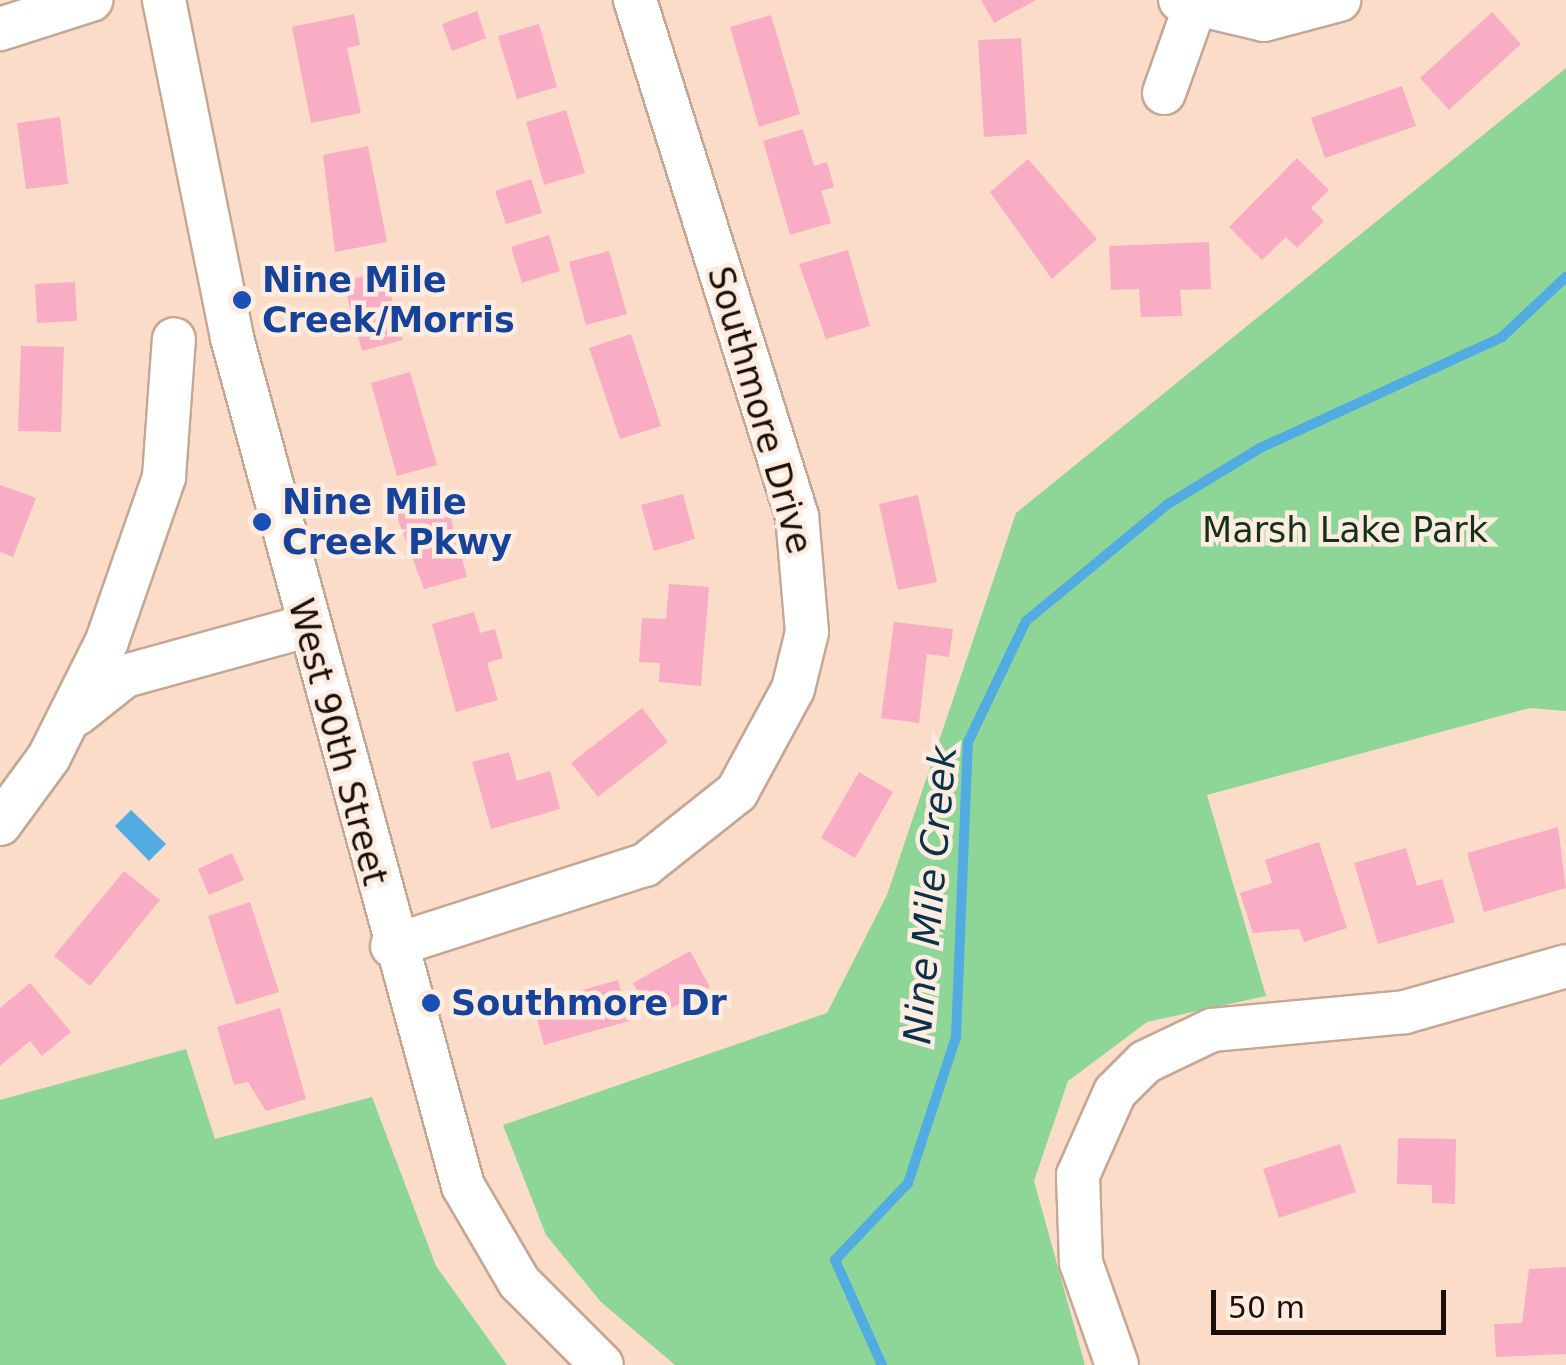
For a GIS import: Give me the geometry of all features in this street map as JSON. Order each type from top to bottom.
[{"type":"street","points":[[0,29],[92,0]]},
{"type":"street","name":"West 90th Street","points":[[164,0],[228,320],[392,946],[462,1186],[519,1282],[602,1365]]},
{"type":"street","name":"Southmore Drive","points":[[392,946],[645,865],[738,792],[793,689],[807,632],[797,516],[635,0]]},
{"type":"street","points":[[1164,92],[1188,3],[1264,20],[1339,0]]},
{"type":"street","points":[[0,824],[69,721],[164,477],[174,340]]},
{"type":"street","points":[[69,721],[126,676],[307,626]]},
{"type":"street","points":[[1117,1365],[1081,1263],[1078,1175],[1115,1092],[1145,1062],[1212,1030],[1406,1012],[1566,966]]},
{"type":"green space","name":"Marsh Lake Park","points":[[1566,68],[1566,711],[1530,708],[1207,795],[1266,996],[1147,1022],[1068,1081],[1034,1181],[1085,1365],[675,1365],[601,1302],[546,1235],[503,1125],[827,1013],[887,895],[1016,513]]},
{"type":"green space","points":[[186,1049],[215,1139],[372,1097],[436,1266],[507,1365],[0,1365],[0,1100]]},
{"type":"water","points":[[131,810],[166,844],[149,861],[115,826]]},
{"type":"building","points":[[981,0],[1036,0],[994,23]]},
{"type":"building","points":[[477,11],[486,38],[452,51],[442,24]]},
{"type":"building","points":[[1492,12],[1521,44],[1449,110],[1420,78]]},
{"type":"building","points":[[354,14],[360,45],[347,48],[361,113],[311,123],[292,27]]},
{"type":"building","points":[[771,15],[800,114],[759,127],[730,27]]},
{"type":"building","points":[[539,24],[557,87],[517,99],[498,36]]},
{"type":"building","points":[[1021,38],[1027,134],[984,137],[978,40]]},
{"type":"building","points":[[1402,86],[1416,126],[1325,158],[1311,118]]},
{"type":"building","points":[[566,110],[585,173],[544,185],[526,122]]},
{"type":"building","points":[[60,117],[68,184],[26,189],[17,123]]},
{"type":"building","points":[[803,129],[814,166],[827,162],[834,187],[821,191],[831,223],[790,235],[763,141]]},
{"type":"building","points":[[368,146],[387,242],[335,252],[323,155]]},
{"type":"building","points":[[1297,158],[1329,190],[1311,208],[1324,221],[1297,248],[1286,237],[1262,260],[1229,227]]},
{"type":"building","points":[[1028,159],[1097,239],[1052,279],[990,192]]},
{"type":"building","points":[[531,179],[542,213],[506,224],[495,191]]},
{"type":"building","points":[[549,235],[560,271],[522,283],[511,247]]},
{"type":"building","points":[[1209,242],[1211,289],[1180,290],[1182,316],[1141,317],[1139,289],[1111,290],[1109,246]]},
{"type":"building","points":[[848,250],[870,326],[826,339],[799,264]]},
{"type":"building","points":[[609,251],[627,314],[586,325],[569,262]]},
{"type":"building","points":[[384,270],[403,340],[362,351],[343,282]]},
{"type":"building","points":[[75,282],[77,321],[37,323],[35,284]]},
{"type":"building","points":[[631,334],[661,426],[620,439],[589,348]]},
{"type":"building","points":[[21,346],[64,347],[61,432],[18,431]]},
{"type":"building","points":[[410,372],[437,465],[397,476],[371,383]]},
{"type":"building","points":[[0,485],[36,498],[13,557],[0,552]]},
{"type":"building","points":[[442,486],[467,577],[424,589],[391,501]]},
{"type":"building","points":[[683,494],[695,539],[654,551],[641,505]]},
{"type":"building","points":[[918,495],[937,582],[898,590],[879,504]]},
{"type":"building","points":[[669,584],[709,587],[701,686],[659,682],[660,663],[639,662],[642,618],[666,619]]},
{"type":"building","points":[[474,612],[480,633],[495,629],[503,658],[487,663],[498,700],[456,712],[432,624]]},
{"type":"building","points":[[894,622],[953,629],[949,657],[927,654],[919,723],[881,718]]},
{"type":"building","points":[[642,708],[668,742],[598,797],[571,763]]},
{"type":"building","points":[[509,752],[517,781],[550,771],[560,809],[491,829],[472,762]]},
{"type":"building","points":[[859,772],[893,792],[855,858],[821,838]]},
{"type":"building","points":[[1558,827],[1566,888],[1484,912],[1467,853]]},
{"type":"building","points":[[1319,842],[1347,928],[1304,942],[1299,929],[1253,933],[1240,893],[1272,883],[1265,860]]},
{"type":"building","points":[[1406,848],[1417,886],[1442,879],[1455,922],[1378,944],[1354,863]]},
{"type":"building","points":[[232,853],[244,880],[209,895],[198,869]]},
{"type":"building","points":[[124,871],[160,900],[90,986],[54,956]]},
{"type":"building","points":[[250,902],[279,992],[236,1005],[208,916]]},
{"type":"building","points":[[690,951],[710,987],[653,1018],[633,983]]},
{"type":"building","points":[[618,980],[629,1021],[544,1045],[533,1004]]},
{"type":"building","points":[[30,983],[71,1032],[42,1056],[30,1041],[0,1066],[0,1008]]},
{"type":"building","points":[[280,1008],[306,1099],[266,1111],[248,1082],[234,1085],[217,1027]]},
{"type":"building","points":[[1398,1138],[1456,1139],[1455,1204],[1432,1203],[1432,1185],[1397,1184]]},
{"type":"building","points":[[1340,1144],[1356,1192],[1279,1218],[1263,1169]]},
{"type":"building","points":[[1566,1267],[1566,1354],[1496,1357],[1494,1324],[1522,1323],[1529,1269]]},
{"type":"waterway","name":"Nine Mile Creek","points":[[882,1365],[835,1260],[908,1183],[956,1037],[968,742],[1026,621],[1168,504],[1260,448],[1502,337],[1566,277]]},
{"type":"place","name":"Nine Mile Creek/Morris","points":[[242,300]]},
{"type":"place","name":"Nine Mile Creek Pkwy","points":[[262,522]]},
{"type":"place","name":"Southmore Dr","points":[[431,1003]]}]
